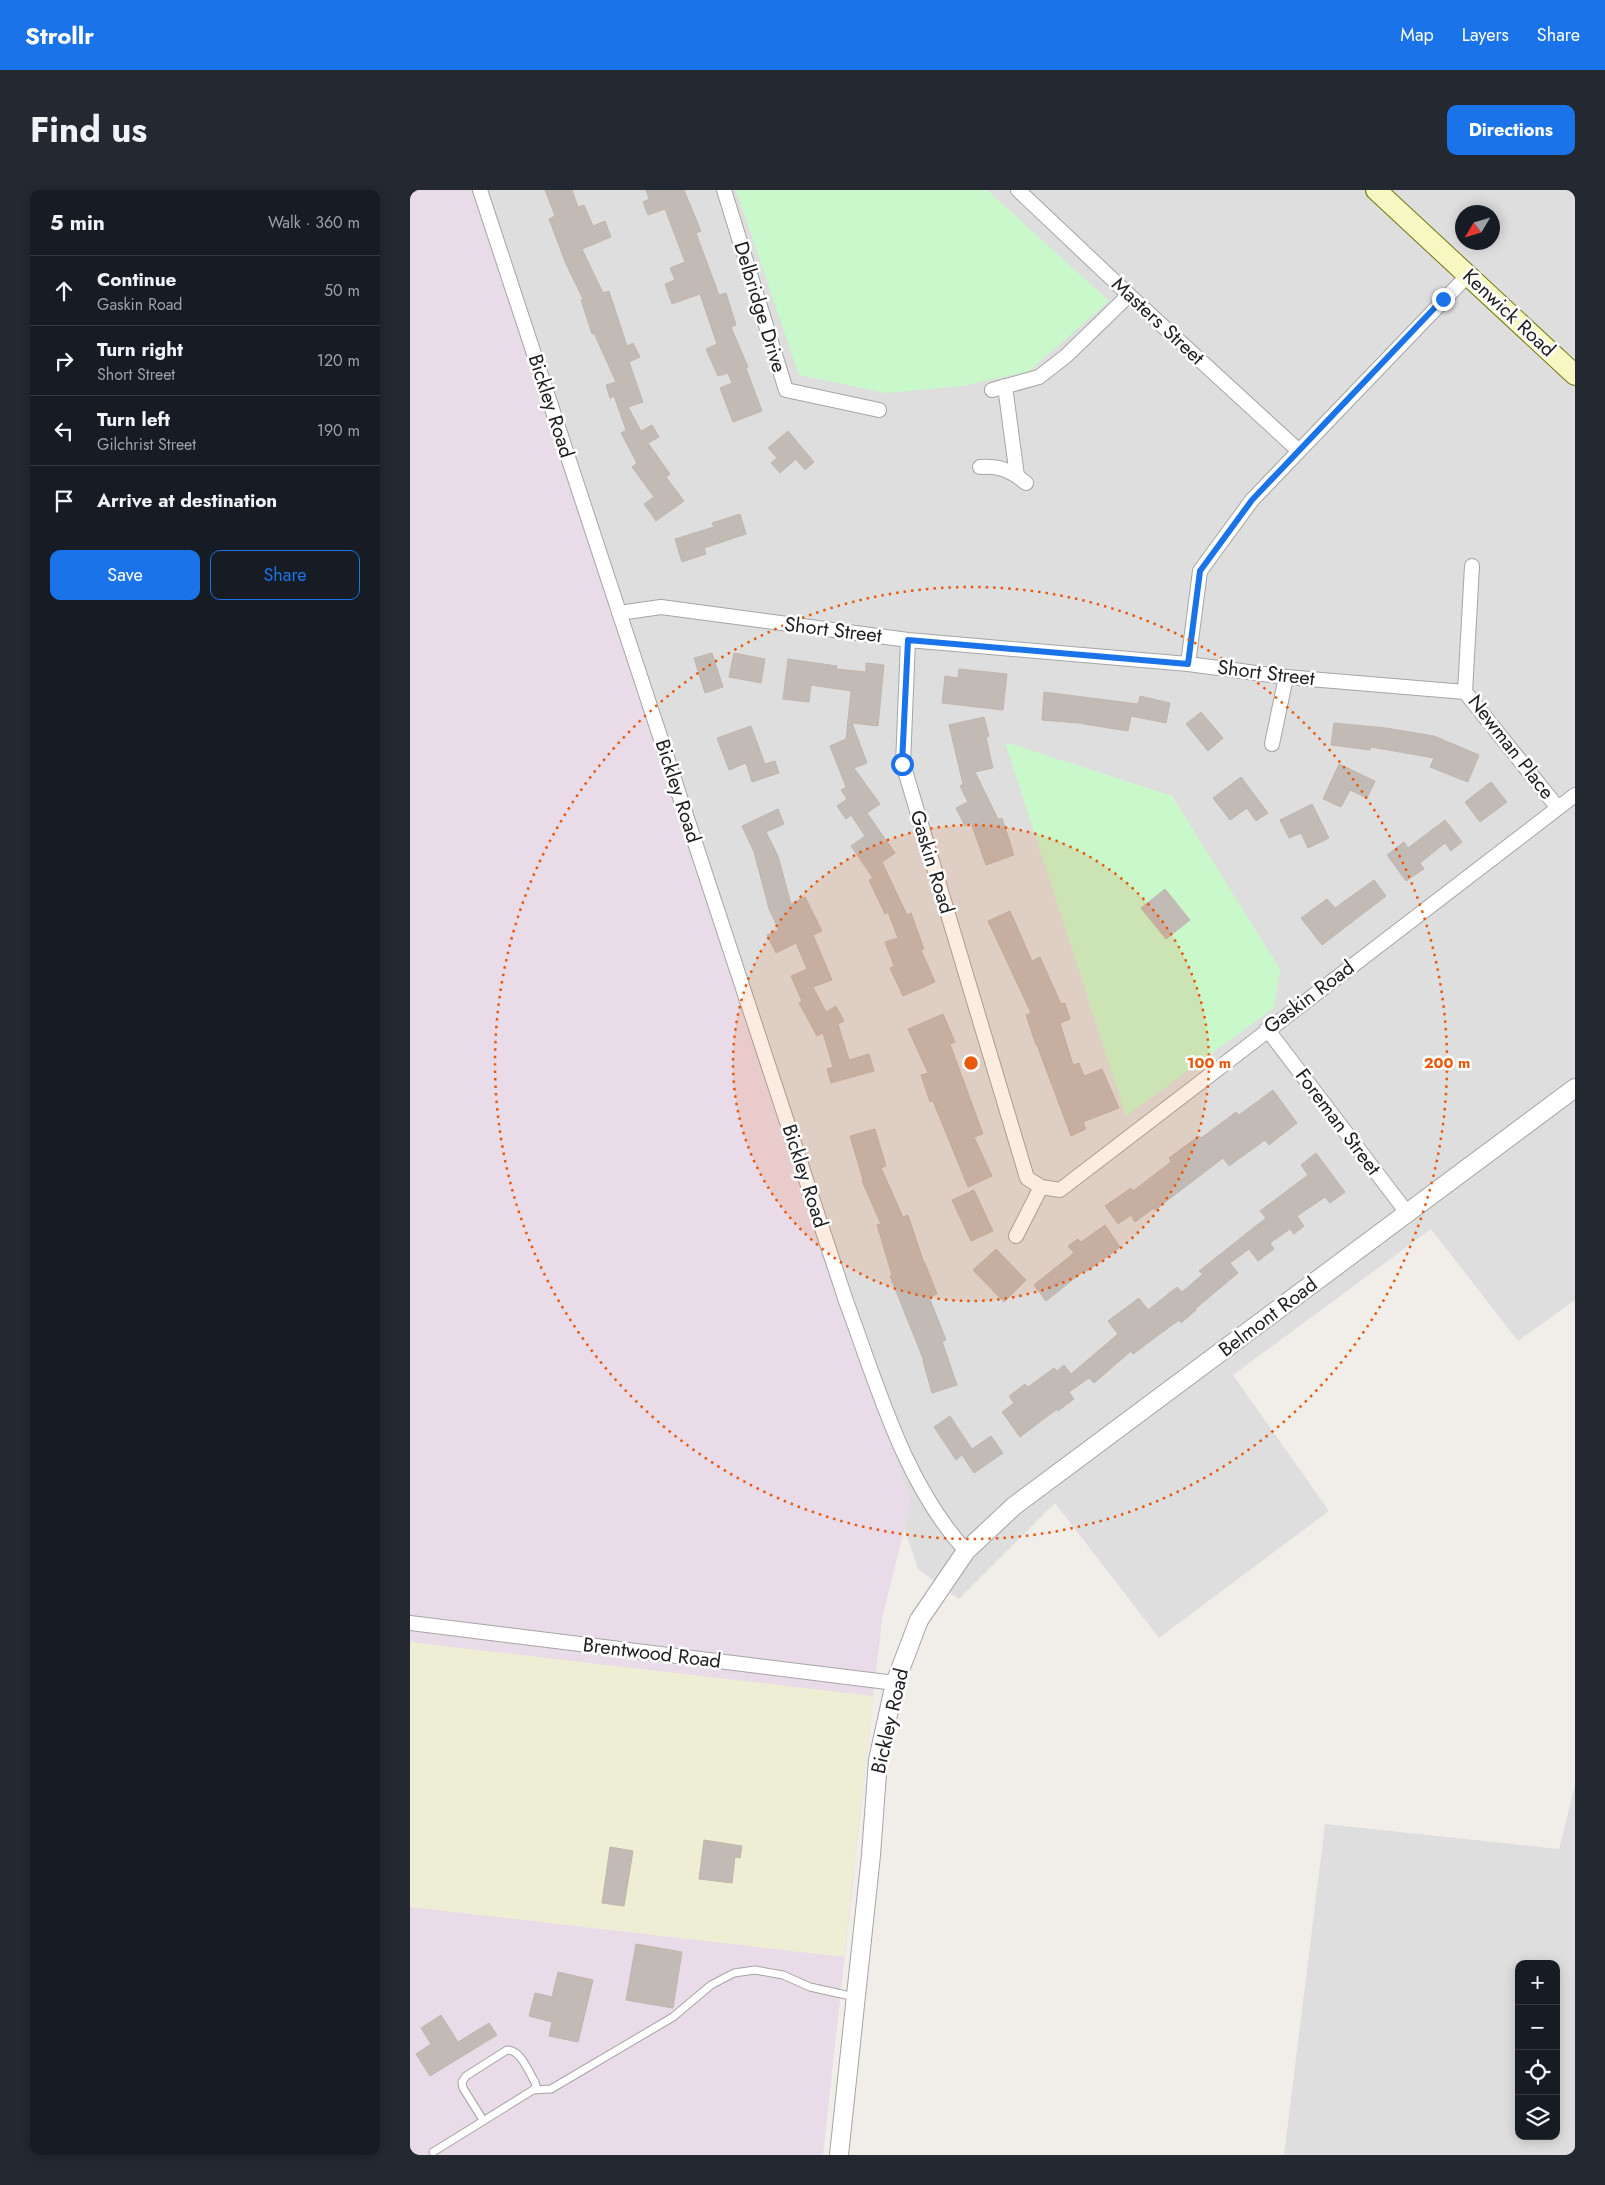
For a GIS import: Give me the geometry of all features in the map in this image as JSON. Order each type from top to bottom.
[{"type":"main road","name":"Kenwick Road","points":[[1376,190],[1575,375]]},
{"type":"street","name":"Bickley Road","points":[[480,190],[846,1301],[894,1431],[930,1506],[946,1530],[966,1551],[919,1620],[895,1683],[878,1760],[839,2155]]},
{"type":"street","name":"Delbridge Drive","points":[[724,190],[786,390],[880,410]]},
{"type":"street","name":"Masters Street","points":[[1018,190],[1129,295],[1300,451]]},
{"type":"street","points":[[1188,664],[1200,571],[1252,500],[1468,275]]},
{"type":"street","points":[[980,467],[994,466],[1004,468],[1021,479],[999,388],[1039,377],[1066,356],[1129,295]]},
{"type":"street","name":"Newman Place","points":[[1472,566],[1465,692],[1558,808]]},
{"type":"street","name":"Short Street","points":[[619,613],[661,607],[908,640],[1188,664],[1286,677],[1465,692]]},
{"type":"street","name":"Gaskin Road","points":[[908,640],[902,764],[1027,1178],[1041,1187],[1060,1190],[1267,1029],[1575,795]]},
{"type":"street","points":[[1272,744],[1286,677]]},
{"type":"street","name":"Foreman Street","points":[[1267,1029],[1408,1214]]},
{"type":"street","name":"Belmont Road","points":[[966,1551],[1014,1506],[1575,1088]]},
{"type":"street","points":[[1016,1236],[1041,1187]]},
{"type":"street","name":"Brentwood Road","points":[[410,1624],[895,1683]]},
{"type":"lane","points":[[433,2152],[533,2090],[551,2088],[672,2018],[711,1985],[734,1973],[755,1970],[783,1975],[810,1987],[856,1997]]},
{"type":"lane","points":[[483,2120],[463,2088],[462,2082],[466,2076],[507,2050],[513,2050],[518,2054],[535,2082],[542,2088],[551,2088]]},
{"type":"lane","points":[[533,2090],[536,2086],[535,2082]]},
{"type":"shaded area","points":[[410,190],[473,190],[911,1502],[882,1617],[823,2155],[410,2155]]},
{"type":"shaded area","points":[[470,190],[1575,190],[1575,1300],[1518,1341],[1431,1229],[1233,1375],[1329,1511],[1159,1638],[1055,1503],[959,1599],[918,1569],[904,1527],[882,1617],[878,1656]]},
{"type":"shaded area","points":[[1575,1785],[1575,2155],[1284,2155],[1325,1824],[1559,1849]]},
{"type":"green space","points":[[736,190],[987,190],[1109,301],[1029,371],[963,386],[886,393],[799,375]]},
{"type":"green space","points":[[1005,742],[1172,796],[1280,969],[1274,1008],[1126,1116]]},
{"type":"green space","points":[[410,1642],[873,1696],[844,1957],[410,1907]]},
{"type":"building","points":[[545,190],[572,190],[578,207],[584,205],[593,226],[605,221],[611,237],[582,249],[603,293],[609,291],[627,346],[633,343],[640,357],[629,362],[643,402],[628,407],[641,431],[652,425],[659,437],[648,443],[670,474],[666,477],[684,501],[656,521],[644,504],[654,497],[632,467],[637,463],[621,433],[626,430],[614,396],[610,398],[606,385],[616,382],[594,333],[592,334],[581,300],[583,299],[566,264],[549,219],[555,216]]},
{"type":"building","points":[[646,190],[684,190],[701,231],[696,233],[719,295],[726,293],[736,325],[731,327],[748,367],[746,368],[762,411],[733,422],[720,388],[732,383],[728,373],[718,376],[706,349],[717,344],[700,294],[672,304],[665,284],[675,280],[670,268],[685,262],[665,209],[648,215],[643,202],[649,199]]},
{"type":"building","points":[[788,431],[814,462],[805,470],[796,459],[780,473],[771,463],[777,458],[768,448]]},
{"type":"building","points":[[740,514],[746,534],[704,548],[706,554],[682,562],[675,539],[714,527],[712,523]]},
{"type":"building","points":[[712,653],[723,687],[705,693],[694,658]]},
{"type":"building","points":[[734,653],[765,659],[761,683],[729,677]]},
{"type":"building","points":[[788,659],[837,666],[836,669],[866,672],[866,663],[884,665],[878,726],[852,723],[867,763],[854,768],[880,804],[867,813],[895,853],[882,862],[907,915],[911,913],[924,949],[921,950],[935,982],[903,996],[890,968],[894,966],[885,942],[898,938],[888,912],[885,914],[869,880],[873,878],[851,846],[865,836],[851,815],[846,819],[837,806],[847,799],[841,790],[846,787],[830,746],[846,739],[851,691],[811,685],[809,702],[783,699]]},
{"type":"building","points":[[959,669],[1007,674],[1003,710],[942,703],[945,676],[958,678]]},
{"type":"building","points":[[1044,692],[1138,704],[1140,696],[1170,703],[1166,723],[1131,716],[1128,731],[1078,723],[1042,720]]},
{"type":"building","points":[[1201,712],[1223,738],[1208,751],[1186,724]]},
{"type":"building","points":[[984,717],[989,736],[986,737],[993,768],[975,772],[998,819],[1002,818],[1014,855],[986,865],[971,823],[965,826],[956,808],[968,802],[960,786],[963,784],[949,725]]},
{"type":"building","points":[[1334,723],[1386,728],[1434,736],[1479,755],[1468,782],[1430,767],[1434,758],[1371,747],[1370,750],[1331,745]]},
{"type":"building","points":[[751,726],[765,764],[775,761],[779,773],[752,782],[746,763],[729,770],[717,738]]},
{"type":"building","points":[[1339,764],[1375,781],[1367,798],[1350,790],[1341,807],[1323,799]]},
{"type":"building","points":[[1241,777],[1268,813],[1256,821],[1247,808],[1230,820],[1213,798]]},
{"type":"building","points":[[1491,782],[1507,802],[1480,822],[1465,802]]},
{"type":"building","points":[[1312,804],[1329,838],[1308,848],[1301,833],[1289,838],[1280,820]]},
{"type":"building","points":[[778,809],[784,824],[766,832],[778,856],[791,904],[805,897],[822,931],[813,935],[832,980],[813,987],[826,1012],[836,1006],[844,1021],[838,1024],[849,1060],[869,1054],[874,1071],[831,1083],[827,1069],[833,1067],[823,1033],[817,1036],[799,1003],[802,1001],[791,976],[807,969],[796,943],[776,953],[767,935],[779,930],[769,909],[754,852],[742,826]]},
{"type":"building","points":[[1445,820],[1462,842],[1451,851],[1445,843],[1420,863],[1424,869],[1406,881],[1387,855],[1404,842],[1408,848]]},
{"type":"building","points":[[1374,880],[1386,896],[1322,945],[1301,918],[1327,899],[1335,908]]},
{"type":"building","points":[[1165,889],[1190,920],[1166,939],[1141,908]]},
{"type":"building","points":[[1010,911],[1032,961],[1040,957],[1061,1004],[1065,1003],[1070,1019],[1060,1023],[1073,1065],[1079,1063],[1084,1076],[1102,1069],[1119,1108],[1083,1122],[1086,1129],[1071,1136],[1026,1015],[1031,1013],[988,921]]},
{"type":"building","points":[[943,1014],[955,1042],[950,1044],[983,1134],[974,1137],[992,1176],[968,1187],[933,1101],[930,1102],[921,1075],[928,1073],[908,1029]]},
{"type":"building","points":[[1273,1090],[1297,1123],[1269,1145],[1265,1140],[1229,1166],[1223,1158],[1155,1210],[1154,1208],[1135,1222],[1131,1215],[1118,1224],[1105,1206],[1131,1188],[1133,1191],[1171,1162],[1169,1158],[1199,1136],[1201,1138],[1236,1112],[1239,1115]]},
{"type":"building","points":[[875,1129],[886,1166],[881,1168],[903,1217],[908,1215],[924,1263],[937,1294],[929,1297],[946,1340],[942,1341],[957,1385],[932,1393],[924,1361],[890,1276],[892,1275],[877,1225],[881,1224],[862,1181],[850,1136]]},
{"type":"building","points":[[1316,1153],[1345,1192],[1330,1203],[1325,1197],[1297,1216],[1304,1226],[1294,1234],[1290,1229],[1270,1243],[1274,1249],[1258,1261],[1249,1249],[1230,1263],[1238,1273],[1181,1323],[1179,1320],[1133,1354],[1131,1351],[1094,1383],[1089,1378],[1069,1392],[1074,1399],[1058,1411],[1057,1409],[1020,1437],[1002,1412],[1014,1403],[1009,1396],[1025,1384],[1028,1387],[1054,1368],[1057,1371],[1064,1365],[1071,1374],[1118,1334],[1108,1321],[1139,1298],[1148,1310],[1177,1287],[1182,1292],[1203,1274],[1199,1271],[1266,1218],[1260,1211],[1308,1175],[1301,1165]]},
{"type":"building","points":[[974,1190],[993,1231],[971,1241],[952,1200]]},
{"type":"building","points":[[1105,1225],[1120,1247],[1087,1271],[1085,1270],[1046,1301],[1034,1285],[1074,1253],[1068,1246],[1078,1239],[1081,1242]]},
{"type":"building","points":[[996,1249],[1026,1280],[1004,1302],[973,1270]]},
{"type":"building","points":[[950,1416],[972,1449],[991,1436],[1003,1453],[974,1473],[962,1455],[956,1460],[934,1427]]},
{"type":"building","points":[[704,1840],[742,1846],[740,1858],[735,1857],[732,1883],[699,1879]]},
{"type":"building","points":[[610,1847],[633,1851],[624,1906],[602,1903]]},
{"type":"building","points":[[636,1944],[682,1952],[673,2008],[626,2000]]},
{"type":"building","points":[[558,1972],[593,1980],[578,2042],[549,2036],[552,2022],[529,2016],[535,1993],[552,1997]]},
{"type":"building","points":[[441,2015],[458,2042],[489,2023],[497,2035],[430,2076],[416,2054],[431,2044],[421,2028]]},
{"type":"route","points":[[902,764],[908,640],[1188,664],[1200,571],[1252,500],[1443,299]]}]
